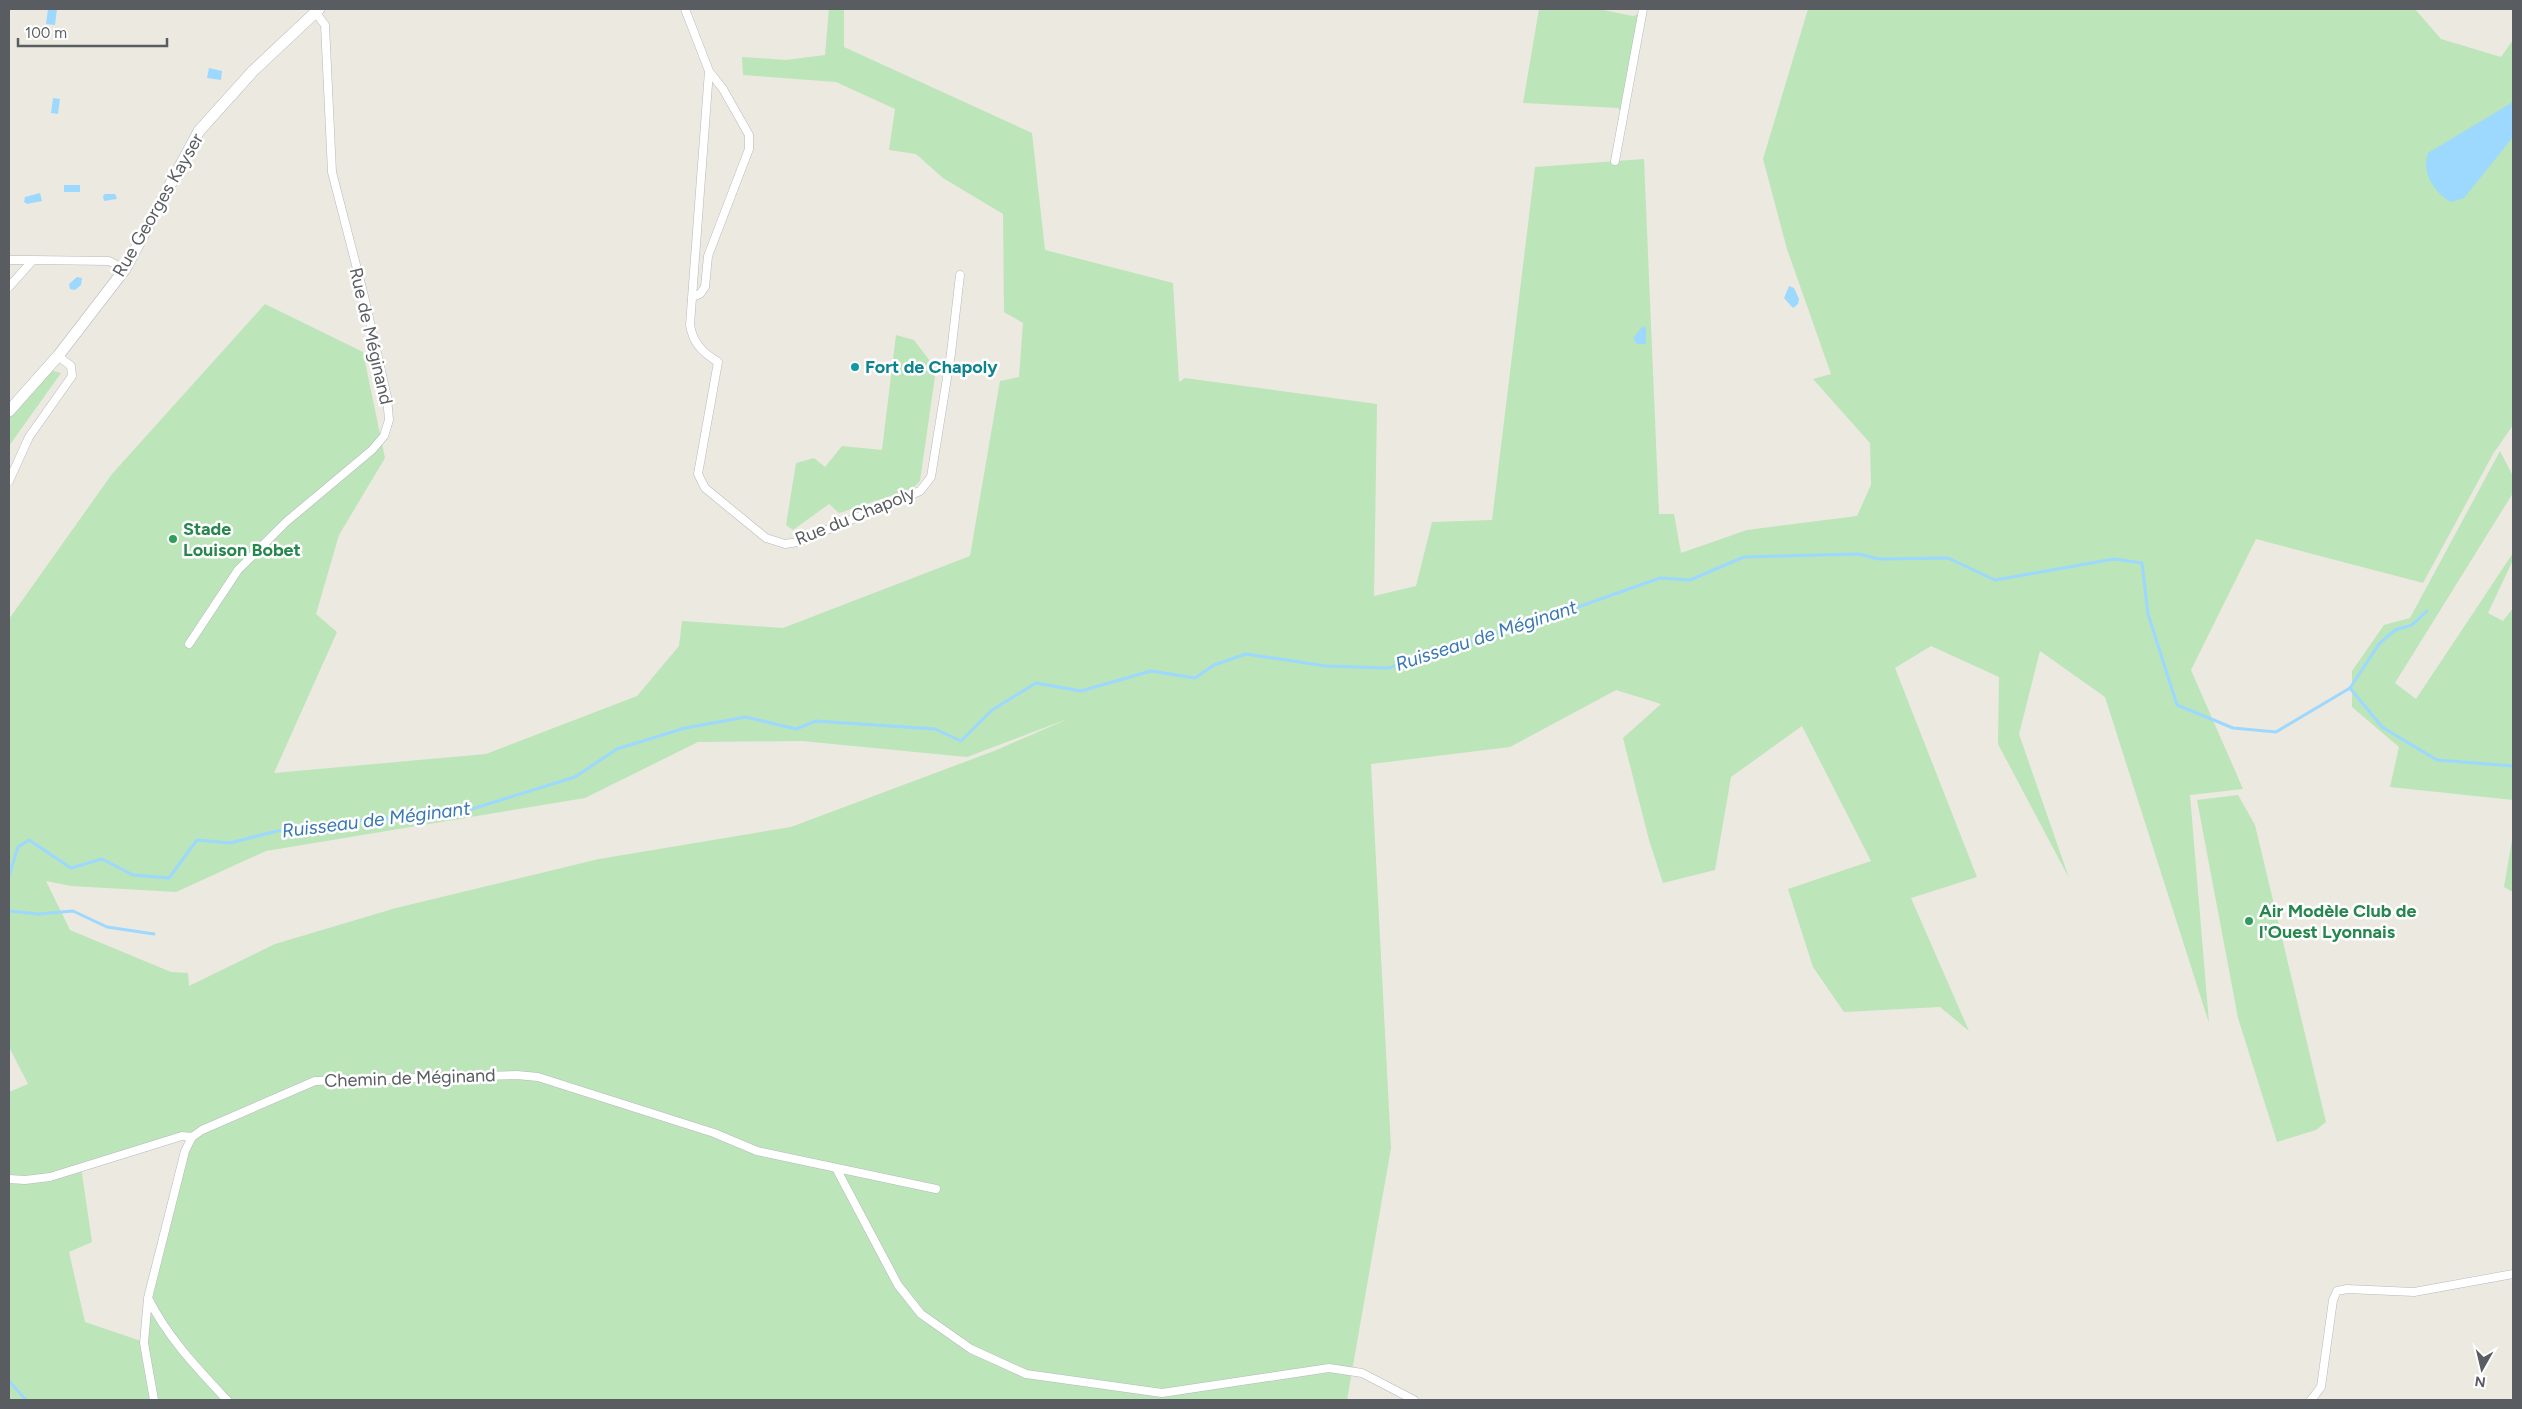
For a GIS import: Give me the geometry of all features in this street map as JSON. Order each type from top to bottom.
[{"type":"street","name":"Rue du Chapoly","points":[[685,9],[709,71],[723,89],[749,135],[749,149],[708,256],[704,287],[700,294],[692,297]]},
{"type":"street","points":[[1615,161],[1643,9]]},
{"type":"street","name":"Rue Georges Kayser","points":[[9,411],[58,356],[125,269],[199,131],[253,71],[317,11]]},
{"type":"street","name":"Rue de Méginand","points":[[189,644],[238,570],[286,522],[372,450],[384,436],[390,420],[387,398],[363,292],[332,172],[325,25],[317,11]]},
{"type":"street","name":"Rue du Chapoly","points":[[709,71],[690,325],[692,336],[698,347],[718,362],[698,474],[705,488],[766,538],[785,544],[798,542],[920,491],[931,476],[951,353],[960,275]]},
{"type":"street","points":[[9,260],[109,261],[125,269]]},
{"type":"street","points":[[9,287],[33,260]]},
{"type":"street","points":[[9,481],[29,437],[72,376],[71,366],[58,356]]},
{"type":"street","name":"Chemin de Méginand","points":[[192,1137],[202,1130],[315,1081],[517,1074],[587,1092],[714,1134],[758,1152],[836,1170],[936,1189]]},
{"type":"street","points":[[9,1179],[25,1180],[50,1177],[182,1136],[192,1137],[185,1151],[148,1298],[144,1343],[154,1400]]},
{"type":"street","points":[[836,1170],[898,1285],[921,1314],[971,1349],[1026,1374],[1162,1393],[1329,1368],[1362,1373],[1414,1400]]},
{"type":"street","points":[[2311,1400],[2321,1387],[2333,1300],[2337,1291],[2347,1289],[2414,1292],[2513,1274]]},
{"type":"street","points":[[148,1298],[161,1324],[178,1348],[227,1400]]},
{"type":"green space","points":[[829,9],[844,9],[844,47],[1032,133],[1045,250],[1173,283],[1179,382],[1185,378],[1377,404],[1374,596],[1416,586],[1432,522],[1492,520],[1535,167],[1644,159],[1659,514],[1674,514],[1681,553],[1747,530],[1857,516],[1871,485],[1870,443],[1813,379],[1831,374],[1787,249],[1763,159],[1808,9],[2415,9],[2441,39],[2501,57],[2513,40],[2513,425],[2493,454],[2423,583],[2256,539],[2191,670],[2243,789],[2190,795],[2209,1023],[2105,697],[2040,651],[2019,734],[2069,878],[1998,744],[1999,677],[1931,646],[1895,668],[1977,877],[1911,898],[1969,1031],[1940,1007],[1844,1012],[1813,967],[1788,889],[1871,861],[1802,726],[1731,777],[1715,870],[1663,883],[1649,840],[1623,738],[1661,704],[1616,690],[1510,747],[1371,764],[1391,1148],[1347,1400],[9,1400],[9,1092],[28,1084],[9,1047],[9,619],[112,474],[265,304],[363,352],[385,458],[339,535],[316,614],[337,632],[274,773],[486,754],[637,696],[679,646],[682,621],[783,628],[970,556],[1000,381],[1019,377],[1023,323],[1004,312],[1003,214],[943,178],[916,154],[889,150],[895,109],[836,82],[743,75],[742,57],[786,60],[825,55]],"holes":[[[1070,718],[994,751],[791,827],[599,859],[396,908],[275,944],[189,986],[188,973],[171,972],[70,930],[46,881],[71,886],[176,892],[266,851],[585,798],[698,742],[802,741],[967,757]],[[192,1137],[148,1298],[144,1342],[85,1322],[69,1252],[92,1242],[81,1167]]]},
{"type":"green space","points":[[1539,9],[1598,9],[1633,16],[1642,13],[1623,115],[1618,108],[1523,103]]},
{"type":"green space","points":[[896,335],[914,340],[936,369],[920,481],[912,489],[839,513],[829,504],[793,530],[786,525],[796,463],[814,458],[825,467],[842,446],[882,450]]},
{"type":"green space","points":[[47,369],[61,373],[9,446],[9,412]]},
{"type":"green space","points":[[2500,451],[2513,476],[2513,493],[2395,683],[2416,699],[2513,553],[2513,560],[2488,613],[2503,621],[2513,608],[2513,800],[2390,787],[2399,747],[2352,707],[2352,671],[2384,625],[2410,618]]},
{"type":"green space","name":"Air Modèle Club de l'Ouest Lyonnais","points":[[2238,795],[2255,825],[2326,1122],[2316,1130],[2277,1142],[2238,1018],[2197,800]]},
{"type":"green space","points":[[2513,834],[2513,892],[2504,887]]},
{"type":"water","points":[[48,9],[57,9],[55,25],[46,24]]},
{"type":"water","points":[[209,68],[222,71],[221,80],[207,78]]},
{"type":"water","points":[[53,98],[60,99],[58,114],[51,113]]},
{"type":"water","points":[[2513,102],[2513,137],[2464,198],[2451,202],[2439,193],[2430,181],[2426,168],[2428,153]]},
{"type":"water","points":[[64,185],[80,185],[80,192],[64,192]]},
{"type":"water","points":[[40,193],[42,201],[27,204],[24,202],[25,197]]},
{"type":"water","points":[[105,194],[115,194],[117,199],[104,201],[103,196]]},
{"type":"water","points":[[77,277],[82,278],[81,285],[75,290],[70,289],[69,284]]},
{"type":"water","points":[[1789,286],[1794,288],[1799,299],[1798,304],[1793,308],[1784,298]]},
{"type":"water","points":[[1643,326],[1646,328],[1646,344],[1637,344],[1633,338]]},
{"type":"waterway","name":"Ruisseau de Méginant","points":[[9,876],[18,847],[29,840],[71,868],[102,859],[133,875],[169,878],[197,840],[230,843],[277,831],[367,820],[459,813],[575,777],[617,749],[685,728],[746,717],[796,729],[816,721],[935,729],[961,741],[992,710],[1036,683],[1081,691],[1151,671],[1195,678],[1214,665],[1246,654],[1326,666],[1388,668],[1558,614],[1660,578],[1690,580],[1744,557],[1858,554],[1879,559],[1948,558],[1995,580],[2114,559],[2142,563],[2148,614],[2177,705],[2233,728],[2276,732],[2350,688],[2382,727],[2437,760],[2513,766]]},
{"type":"waterway","points":[[2350,688],[2379,644],[2395,630],[2412,625],[2427,611]]},
{"type":"waterway","points":[[9,911],[39,914],[73,911],[107,927],[154,934]]},
{"type":"waterway","points":[[9,1381],[26,1400]]},
{"type":"place","name":"Fort de Chapoly","points":[[855,367]]},
{"type":"place","name":"Stade Louison Bobet","points":[[173,539]]},
{"type":"place","name":"Air Modèle Club de l'Ouest Lyonnais","points":[[2249,921]]}]
